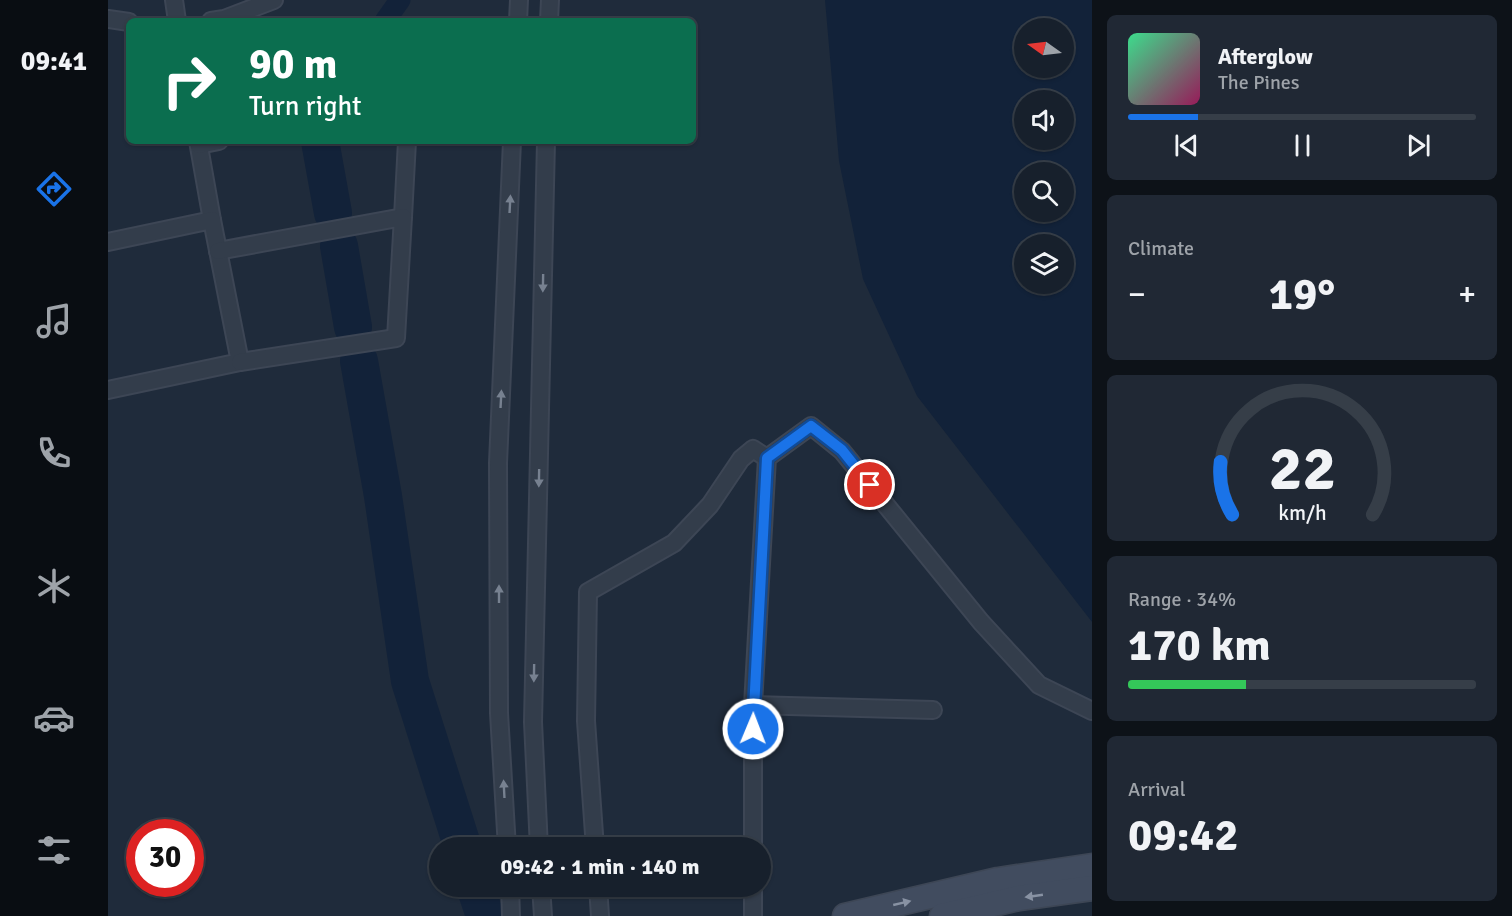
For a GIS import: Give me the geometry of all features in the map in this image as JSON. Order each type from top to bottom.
[{"type":"main road","points":[[845,916],[998,880],[1092,866]]},
{"type":"main road","points":[[945,916],[1019,898],[1092,888]]},
{"type":"street","points":[[174,0],[177,18]]},
{"type":"street","points":[[227,18],[274,0]]},
{"type":"street","points":[[518,18],[519,0]]},
{"type":"street","points":[[549,18],[550,0]]},
{"type":"street","points":[[108,19],[126,22]]},
{"type":"street","points":[[199,144],[240,362]]},
{"type":"street","points":[[108,390],[240,362],[396,338],[407,144]]},
{"type":"street","points":[[506,837],[500,713],[498,463],[512,144]]},
{"type":"street","points":[[538,837],[533,722],[546,144]]},
{"type":"street","points":[[218,251],[403,217]]},
{"type":"street","points":[[108,242],[212,220]]},
{"type":"street","points":[[767,458],[811,426],[842,450],[981,622],[1039,685],[1092,711]]},
{"type":"street","points":[[594,837],[586,721],[588,592],[674,543],[710,505],[741,459],[753,450],[767,458]]},
{"type":"street","points":[[753,837],[753,705],[767,458]]},
{"type":"street","points":[[753,705],[933,710]]},
{"type":"street","points":[[510,897],[511,916]]},
{"type":"street","points":[[542,897],[543,916]]},
{"type":"street","points":[[599,897],[600,916]]},
{"type":"street","points":[[753,897],[753,916]]},
{"type":"water","points":[[825,0],[1092,0],[1092,622],[917,396],[863,279],[839,161]]},
{"type":"waterway","points":[[387,18],[400,0]]},
{"type":"waterway","points":[[321,144],[333,213]]},
{"type":"waterway","points":[[339,246],[353,327]]},
{"type":"waterway","points":[[359,361],[383,496],[410,681],[460,837]]},
{"type":"waterway","points":[[479,897],[485,916]]},
{"type":"route","points":[[753,729],[767,458],[811,426],[842,450],[870,485]]}]
